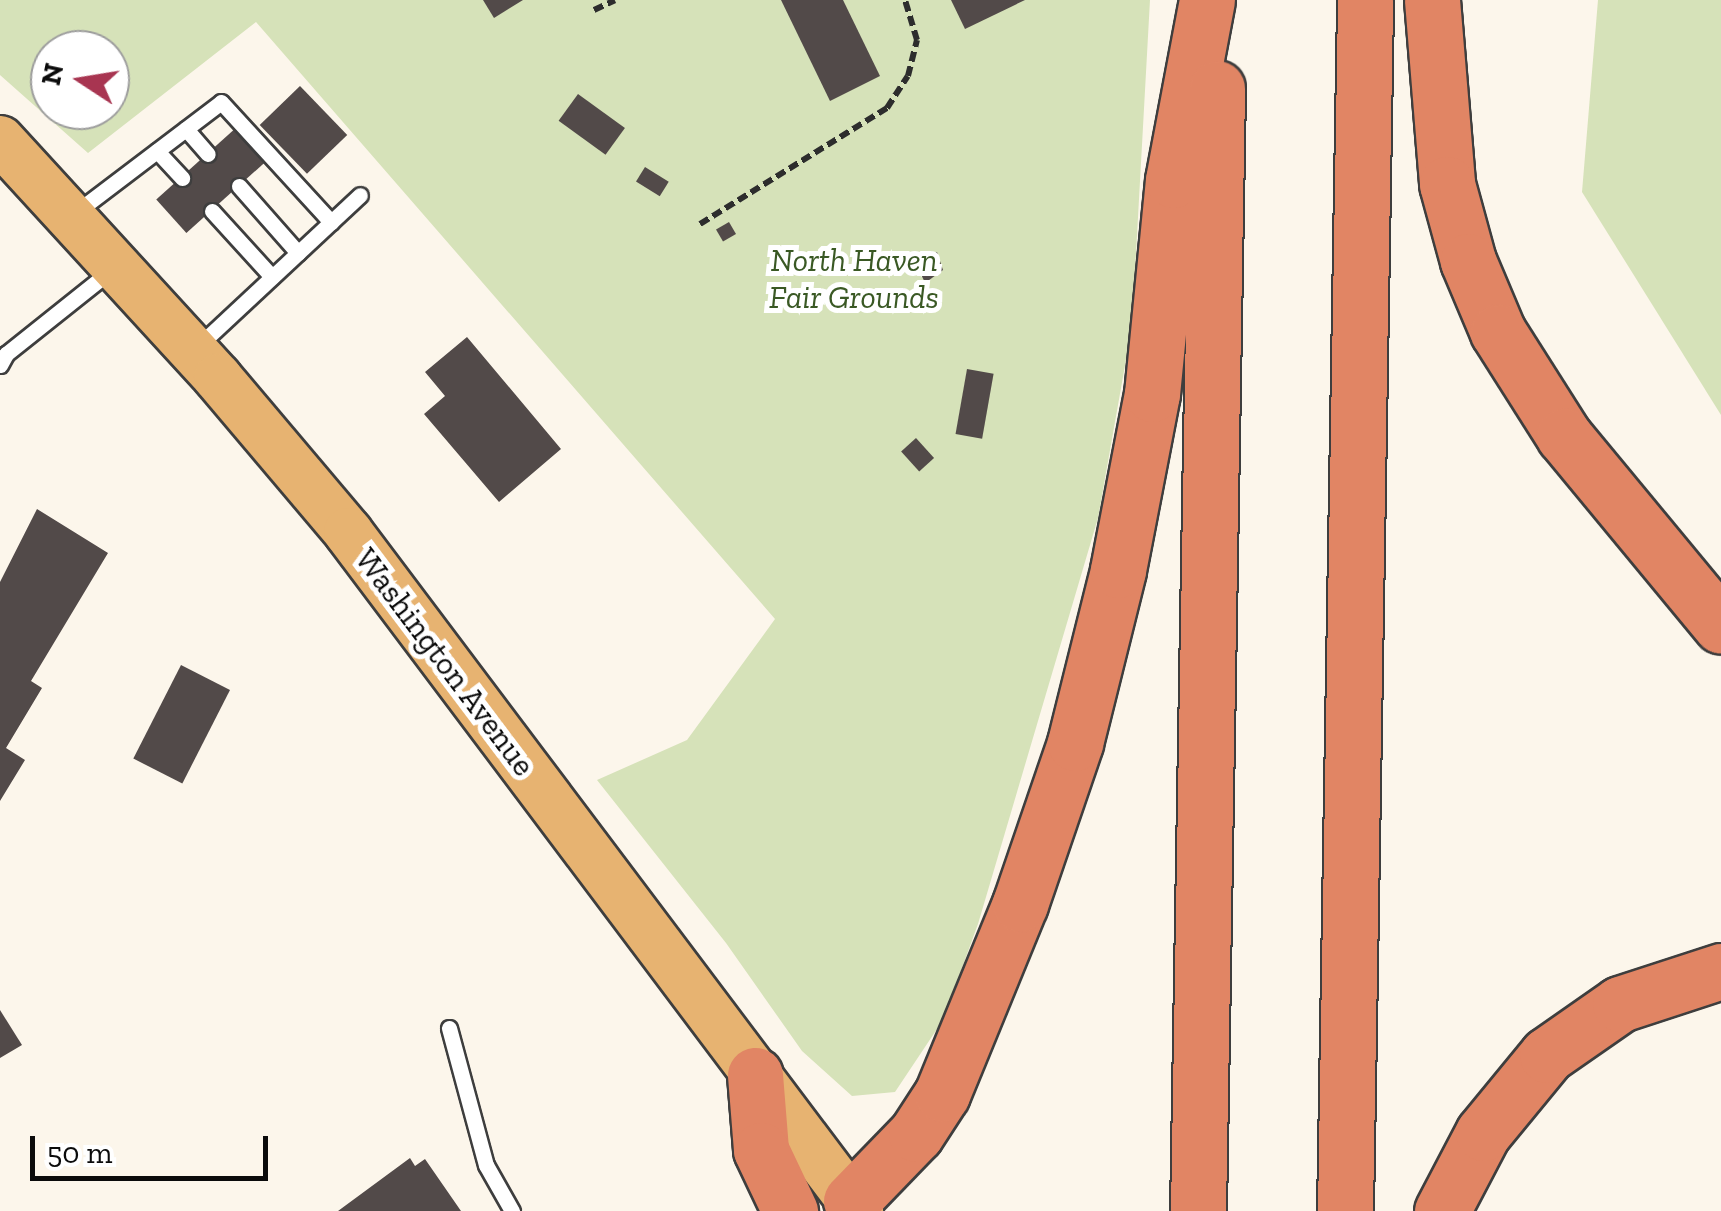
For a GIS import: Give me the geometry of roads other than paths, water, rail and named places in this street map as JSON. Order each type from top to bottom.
[{"type":"highway","points":[[855,1206],[916,1134],[942,1094],[1020,904],[1070,758],[1114,586],[1152,394],[1174,180],[1207,0]]},
{"type":"highway","points":[[1198,1211],[1218,0]]},
{"type":"highway","points":[[1345,1211],[1365,0]]},
{"type":"highway","points":[[1432,0],[1447,184],[1468,261],[1498,332],[1564,436],[1721,626]]},
{"type":"highway","points":[[1442,1211],[1483,1133],[1547,1055],[1620,1004],[1721,971]]},
{"type":"highway","points":[[756,1075],[762,1150],[790,1211]]},
{"type":"main road","name":"Washington Avenue","points":[[0,140],[117,265],[348,532],[855,1206]]},
{"type":"lane","points":[[72,215],[221,102],[332,222]]},
{"type":"lane","points":[[186,129],[208,154]]},
{"type":"lane","points":[[157,151],[182,178]]},
{"type":"lane","points":[[238,186],[298,253]]},
{"type":"lane","points":[[193,351],[360,195]]},
{"type":"lane","points":[[212,211],[272,277]]},
{"type":"lane","points":[[2,356],[117,265]]},
{"type":"lane","points":[[449,1028],[486,1164],[512,1211]]},
{"type":"park label","name":"North Haven Fair Grounds","points":[[854,280]]}]
